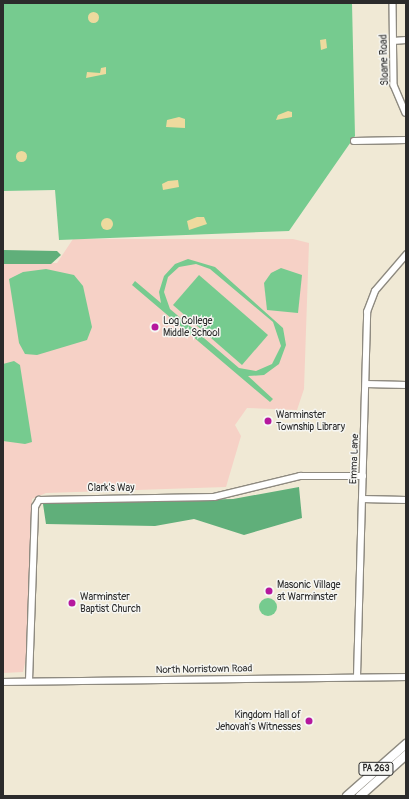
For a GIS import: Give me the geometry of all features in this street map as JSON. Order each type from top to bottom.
[{"type":"highway","name":"PA 263","points":[[347,796],[406,744]]},
{"type":"highway","name":"PA 263","points":[[360,796],[406,755]]},
{"type":"street","name":"Sloane Road","points":[[393,3],[394,85],[406,113]]},
{"type":"street","points":[[394,41],[406,40]]},
{"type":"street","points":[[354,141],[406,140]]},
{"type":"street","name":"Emma Lane","points":[[357,677],[370,300],[406,255]]},
{"type":"street","points":[[366,384],[406,385]]},
{"type":"street","name":"Clark's Way","points":[[29,681],[35,507],[39,500],[214,497],[300,476],[363,476]]},
{"type":"street","points":[[362,499],[406,500]]},
{"type":"street","name":"North Norristown Road","points":[[3,682],[406,677]]},
{"type":"shaded area","name":"Log College Middle School","points":[[73,239],[293,239],[309,243],[304,389],[297,410],[247,408],[235,425],[241,436],[226,487],[46,493],[32,499],[27,654],[23,672],[3,673],[3,264],[57,263]]},
{"type":"green space","points":[[3,3],[352,3],[355,136],[289,231],[59,240],[55,190],[3,191]]},
{"type":"green space","points":[[3,250],[57,251],[61,255],[51,264],[3,264]]},
{"type":"green space","points":[[188,259],[215,267],[283,328],[286,345],[279,364],[264,375],[248,376],[273,399],[270,402],[132,285],[135,281],[161,303],[159,292],[164,276],[175,264]],"holes":[[[196,264],[210,269],[273,322],[281,346],[272,364],[256,371],[239,368],[170,309],[164,292],[168,277],[179,267]]]},
{"type":"green space","points":[[281,268],[302,275],[298,313],[267,310],[264,283],[271,273]]},
{"type":"green space","points":[[46,269],[74,275],[83,286],[92,327],[87,340],[37,355],[25,354],[19,343],[9,279],[23,272]]},
{"type":"green space","points":[[199,275],[268,335],[242,365],[173,305]]},
{"type":"green space","points":[[14,361],[20,365],[32,442],[25,444],[3,441],[3,364]]},
{"type":"green space","points":[[299,487],[302,518],[244,535],[194,519],[155,526],[46,524],[43,504],[233,499]]},
{"type":"green space","points":[[268,598],[274,601],[277,607],[274,613],[268,616],[262,613],[259,607],[262,601]]},
{"type":"sand","points":[[93,11],[97,13],[99,17],[97,21],[93,23],[89,21],[87,17],[89,13]]},
{"type":"sand","points":[[326,39],[327,48],[321,50],[320,40]]},
{"type":"sand","points":[[106,67],[106,74],[86,78],[87,72],[100,73],[101,68]]},
{"type":"sand","points":[[288,111],[292,112],[292,117],[276,120],[278,115]]},
{"type":"sand","points":[[179,117],[185,119],[185,128],[166,127],[167,120]]},
{"type":"sand","points":[[19,151],[23,151],[25,152],[25,160],[19,161],[16,158],[16,154]]},
{"type":"sand","points":[[178,180],[179,187],[163,190],[162,184],[168,181]]},
{"type":"sand","points":[[197,217],[204,217],[207,224],[189,230],[187,221]]},
{"type":"sand","points":[[107,218],[111,220],[113,224],[111,228],[107,230],[103,228],[101,224],[103,220]]},
{"type":"place","name":"Log College Middle School","points":[[155,327]]},
{"type":"place","name":"Warminster Township Library","points":[[268,421]]},
{"type":"place","name":"Masonic Village at Warminster","points":[[269,591]]},
{"type":"place","name":"Warminster Baptist Church","points":[[72,603]]},
{"type":"place","name":"Kingdom Hall of Jehovah's Witnesses","points":[[309,721]]}]
